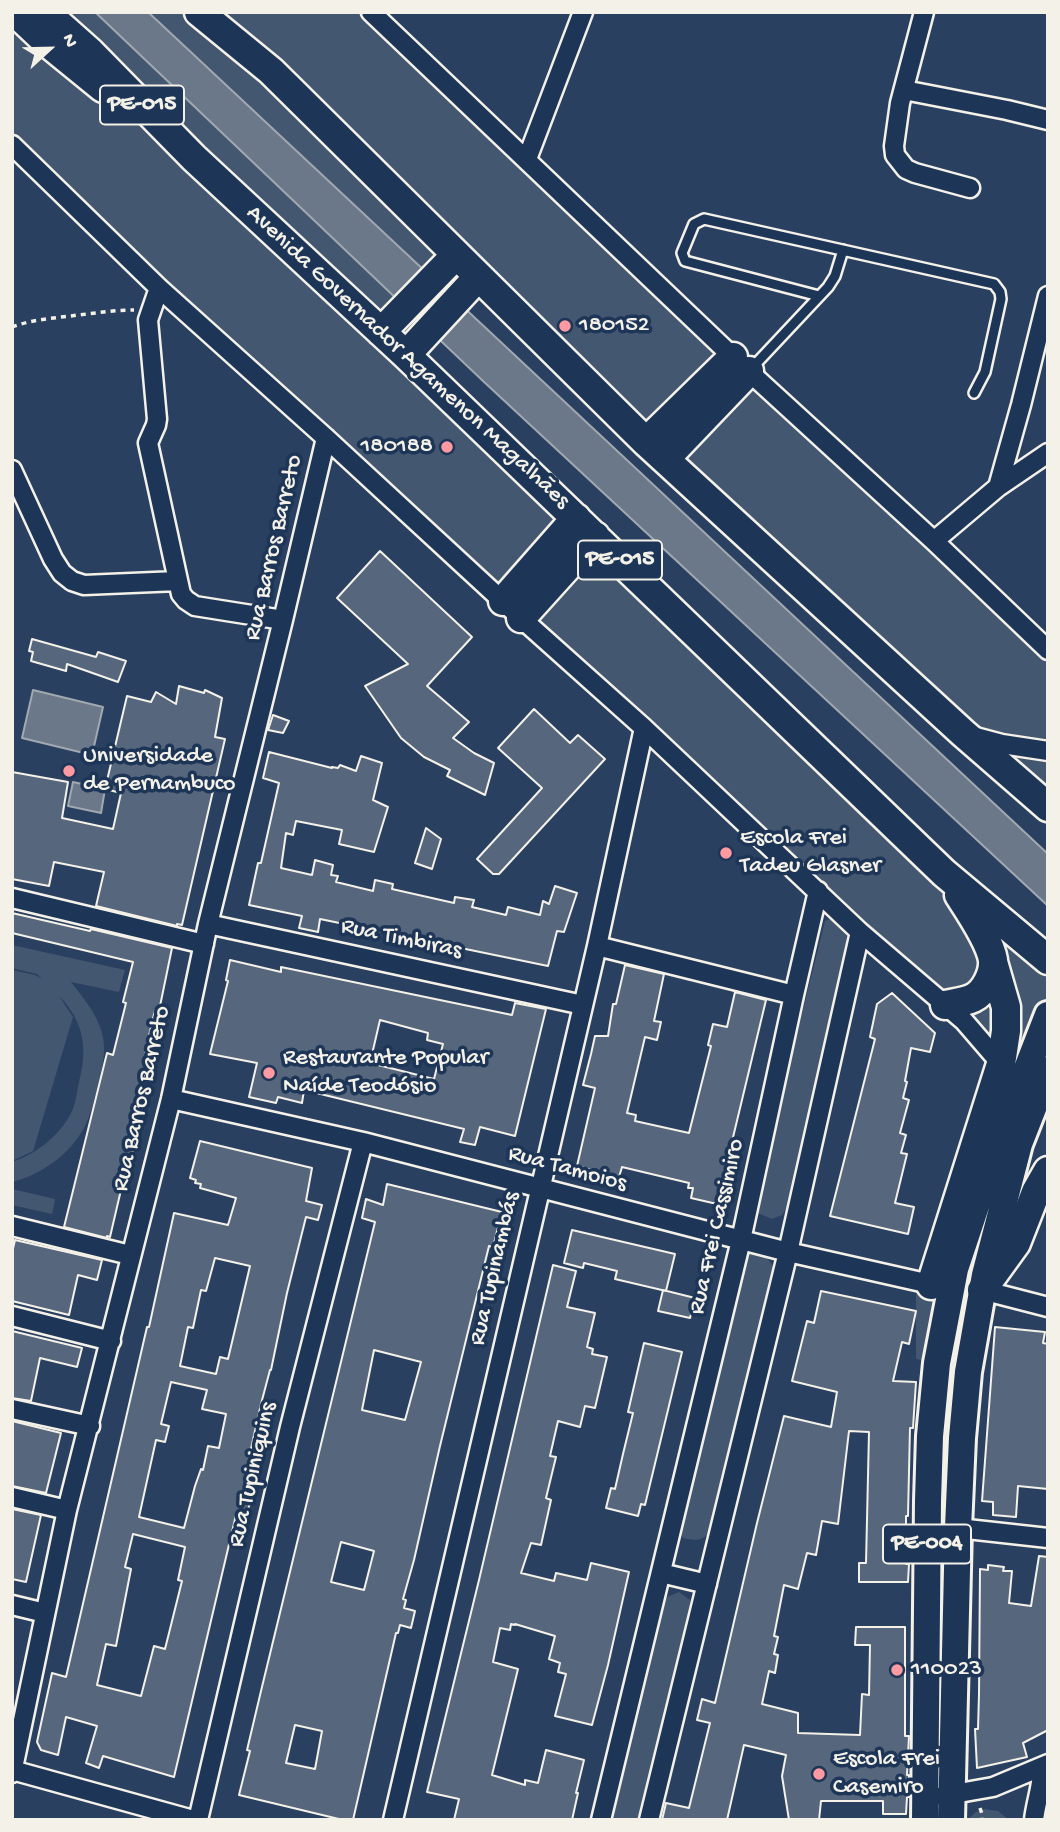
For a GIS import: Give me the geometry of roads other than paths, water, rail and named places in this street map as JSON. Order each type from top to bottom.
[{"type":"highway","points":[[15,12],[83,72],[194,159]]},
{"type":"highway","name":"Avenida Governador Agamenon Magalhães","points":[[45,12],[90,52],[194,159],[413,347],[586,527],[944,873],[1048,960]]},
{"type":"highway","points":[[199,12],[271,71]]},
{"type":"highway","points":[[215,12],[473,283],[963,733],[1048,807]]},
{"type":"highway","points":[[388,325],[451,260]]},
{"type":"highway","points":[[413,347],[473,283]]},
{"type":"highway","points":[[655,451],[741,364]]},
{"type":"highway","points":[[512,610],[586,527]]},
{"type":"highway","points":[[944,873],[989,948],[1006,1007],[1001,1064],[946,1281]]},
{"type":"highway","points":[[945,1004],[972,999],[984,989],[990,978],[993,962]]},
{"type":"highway","points":[[984,1283],[1016,1243],[1036,1192],[1048,1171]]},
{"type":"main road","name":"PE-004","points":[[938,1808],[928,1501],[930,1436],[946,1281],[1048,1015]]},
{"type":"main road","name":"PE-004","points":[[938,1808],[956,1661],[958,1528],[965,1400],[984,1283],[1019,1144],[1048,1070]]},
{"type":"street","points":[[371,12],[741,364],[1048,650]]},
{"type":"street","points":[[527,159],[583,12]]},
{"type":"street","points":[[920,14],[896,123],[895,155],[906,169],[915,173],[970,188]]},
{"type":"street","points":[[904,90],[1048,120]]},
{"type":"street","points":[[12,145],[159,288],[645,728],[860,932],[964,1021],[1001,1064]]},
{"type":"street","points":[[159,288],[148,320],[157,419],[148,443],[181,594],[195,606],[284,620]]},
{"type":"street","points":[[998,487],[1048,296]]},
{"type":"street","name":"Rua Barros Barreto","points":[[12,1771],[67,1510],[171,1099],[208,923],[284,620],[326,438]]},
{"type":"street","points":[[934,541],[998,487],[1048,453]]},
{"type":"street","points":[[12,470],[53,559],[62,573],[72,581],[84,585],[178,581]]},
{"type":"street","name":"Rua Tupinambás","points":[[393,1820],[597,946],[645,728]]},
{"type":"street","points":[[963,733],[1002,744],[1048,751]]},
{"type":"street","name":"Rua Frei Cassimiro","points":[[601,1820],[741,1240],[818,891]]},
{"type":"street","points":[[12,898],[204,944]]},
{"type":"street","name":"Rua Timbiras","points":[[208,923],[583,1005]]},
{"type":"street","points":[[649,1820],[788,1252],[860,932]]},
{"type":"street","points":[[597,946],[793,995]]},
{"type":"street","name":"Rua Tamoios","points":[[171,1099],[363,1142],[788,1252],[946,1281]]},
{"type":"street","name":"Rua Tupiniquins","points":[[195,1820],[290,1427],[363,1142]]},
{"type":"street","points":[[12,1227],[130,1255]]},
{"type":"street","points":[[984,1283],[1048,1307]]},
{"type":"street","points":[[12,1316],[111,1341]]},
{"type":"street","points":[[12,1409],[90,1426]]},
{"type":"street","points":[[12,1497],[67,1510]]},
{"type":"street","points":[[958,1528],[1048,1538]]},
{"type":"street","points":[[661,1573],[707,1584]]},
{"type":"street","points":[[12,1605],[45,1613]]},
{"type":"street","points":[[938,1808],[1045,1766]]},
{"type":"street","points":[[1034,1820],[1045,1766]]},
{"type":"street","points":[[12,1771],[195,1820]]},
{"type":"lane","points":[[819,296],[685,261],[682,253],[694,225],[705,219],[995,284],[1002,299],[985,372],[974,393]]},
{"type":"lane","points":[[741,364],[819,296],[835,276],[844,250]]},
{"type":"place","name":"180152","points":[[565,326]]},
{"type":"place","name":"180188","points":[[447,447]]},
{"type":"place","name":"Universidade de Pernambuco","points":[[69,771]]},
{"type":"place","name":"Escola Frei Tadeu Glasner","points":[[726,853]]},
{"type":"place","name":"Restaurante Popular Naíde Teodósio","points":[[269,1073]]},
{"type":"place","name":"110023","points":[[897,1670]]},
{"type":"place","name":"Escola Frei Casemiro","points":[[819,1774]]}]
